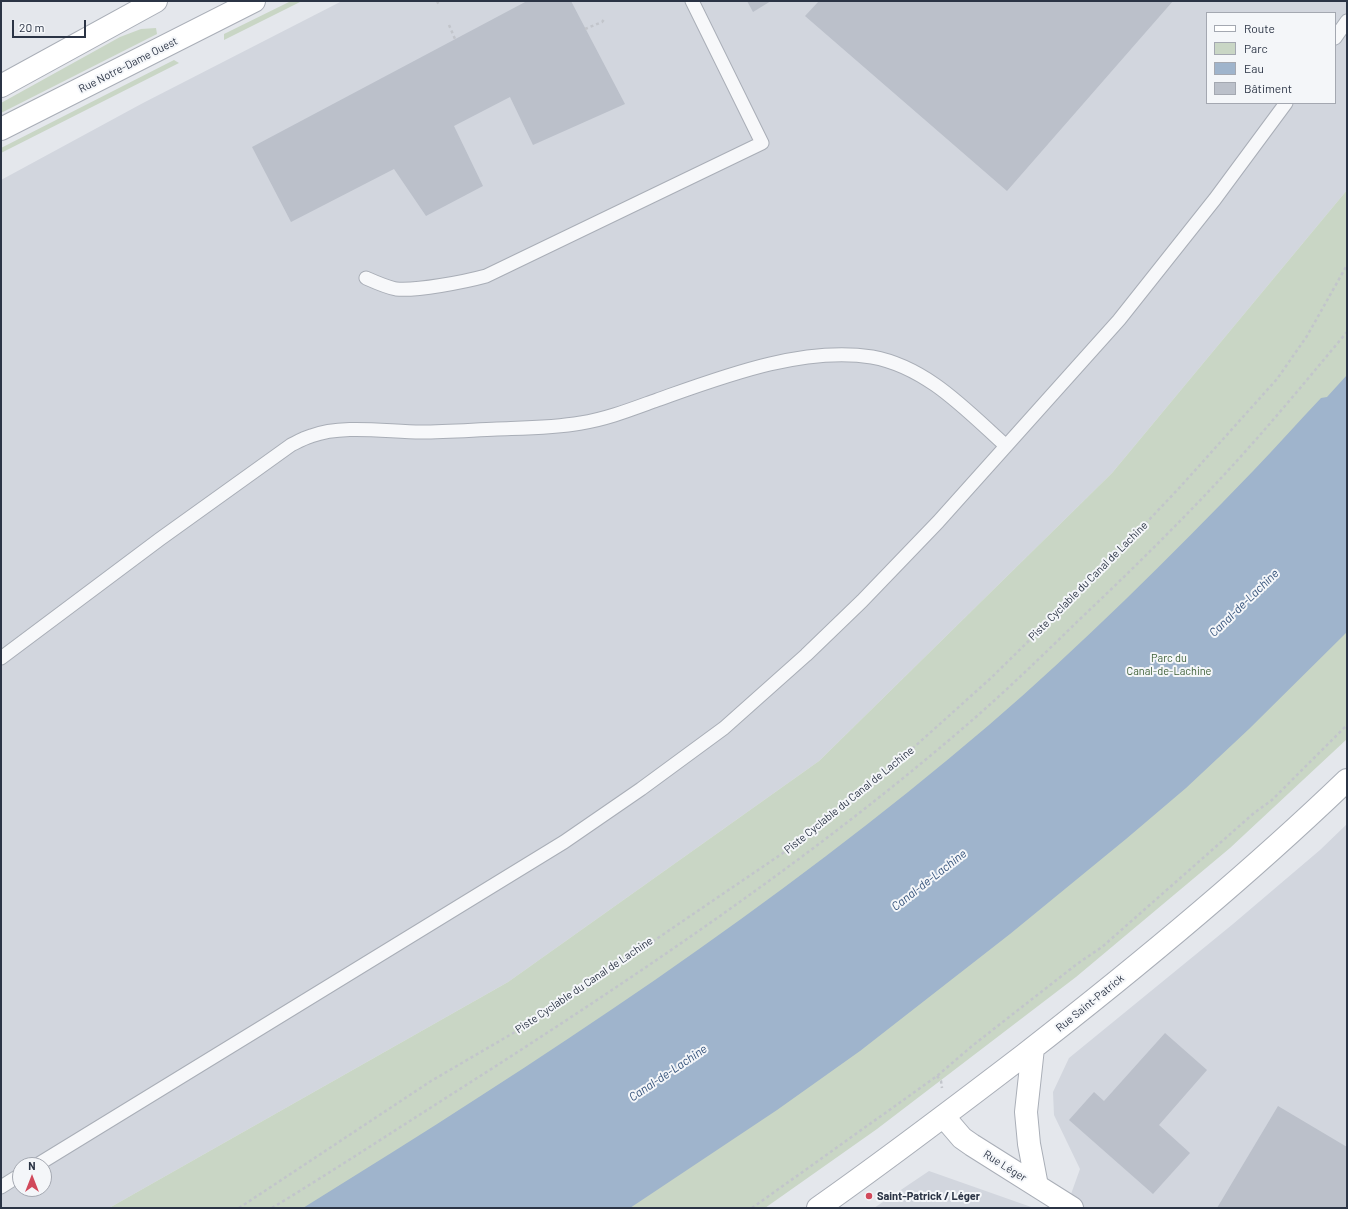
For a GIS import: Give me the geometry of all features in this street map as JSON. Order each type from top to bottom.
[{"type":"main road","points":[[1,86],[156,1]]},
{"type":"main road","name":"Rue Notre-Dame Ouest","points":[[1,129],[254,1]]},
{"type":"main road","name":"Rue Saint-Patrick","points":[[818,1208],[944,1117],[1033,1048],[1185,926],[1261,860],[1347,780]]},
{"type":"main road","points":[[1033,1048],[1026,1112],[1029,1144],[1037,1186]]},
{"type":"main road","name":"Rue Léger","points":[[944,1117],[962,1138],[972,1146],[1072,1208]]},
{"type":"lane","points":[[366,278],[388,287],[402,289],[444,285],[486,276],[762,143],[692,1]]},
{"type":"lane","points":[[1336,37],[1347,22]]},
{"type":"lane","points":[[50,1157],[564,842],[641,789],[724,728],[806,656],[862,601],[1006,446],[1119,320],[1215,199],[1285,104]]},
{"type":"lane","points":[[1,658],[160,539],[291,445],[313,435],[333,431],[357,430],[423,432],[551,427],[580,423],[608,417],[726,375],[766,365],[815,357],[844,356],[870,357],[893,362],[931,381],[959,403],[1006,446]]},
{"type":"lane","points":[[1,1187],[12,1180]]},
{"type":"path","points":[[437,1],[439,5]]},
{"type":"path","points":[[585,29],[602,22],[605,18]]},
{"type":"path","points":[[449,25],[455,39]]},
{"type":"path","name":"Piste Cyclable du Canal de Lachine","points":[[239,1208],[431,1081],[515,1032],[598,978],[786,851],[883,775],[991,678],[1108,563],[1181,486],[1281,374],[1307,336],[1347,265]]},
{"type":"path","points":[[272,1208],[562,1023],[685,940],[791,865],[962,729],[1035,663],[1133,569],[1183,518],[1252,444],[1347,332]]},
{"type":"path","points":[[752,1208],[937,1076],[972,1046],[1077,964],[1102,948],[1244,822],[1272,800],[1347,725]]},
{"type":"shaded area","points":[[342,1],[1347,1],[1347,190],[1112,473],[819,761],[508,982],[109,1208],[1,1208],[1,180],[143,103]]},
{"type":"shaded area","points":[[1347,824],[1347,1208],[1066,1208],[1080,1169],[1054,1115],[1053,1092],[1069,1058],[1233,924],[1320,850]]},
{"type":"shaded area","points":[[929,1171],[1034,1208],[874,1208]]},
{"type":"green space","points":[[291,1],[302,1],[224,40],[224,34]]},
{"type":"green space","points":[[156,28],[157,34],[1,113],[1,103],[120,37],[141,29]]},
{"type":"green space","points":[[174,60],[179,63],[1,153],[1,148]]},
{"type":"green space","name":"Parc du Canal-de-Lachine","points":[[1347,190],[1347,739],[1230,848],[1076,977],[877,1129],[765,1208],[109,1208],[508,982],[819,761],[1112,473]]},
{"type":"water","name":"Canal-de-Lachine","points":[[1347,375],[1347,632],[1249,729],[1186,788],[1010,934],[860,1051],[777,1110],[630,1208],[303,1208],[481,1096],[655,980],[825,857],[908,792],[989,725],[1058,664],[1222,503],[1321,398],[1327,397]]},
{"type":"building","points":[[527,1],[571,1],[625,104],[533,145],[510,97],[454,126],[483,186],[426,216],[394,169],[291,222],[252,147]]},
{"type":"building","points":[[747,1],[771,1],[753,12]]},
{"type":"building","points":[[819,1],[1173,1],[1007,191],[805,16]]},
{"type":"building","points":[[1165,1033],[1207,1070],[1159,1125],[1190,1153],[1153,1194],[1069,1120],[1094,1092],[1104,1101]]},
{"type":"building","points":[[1278,1106],[1347,1147],[1347,1208],[1217,1208]]},
{"type":"place","name":"Saint-Patrick / Léger","points":[[869,1196]]}]
